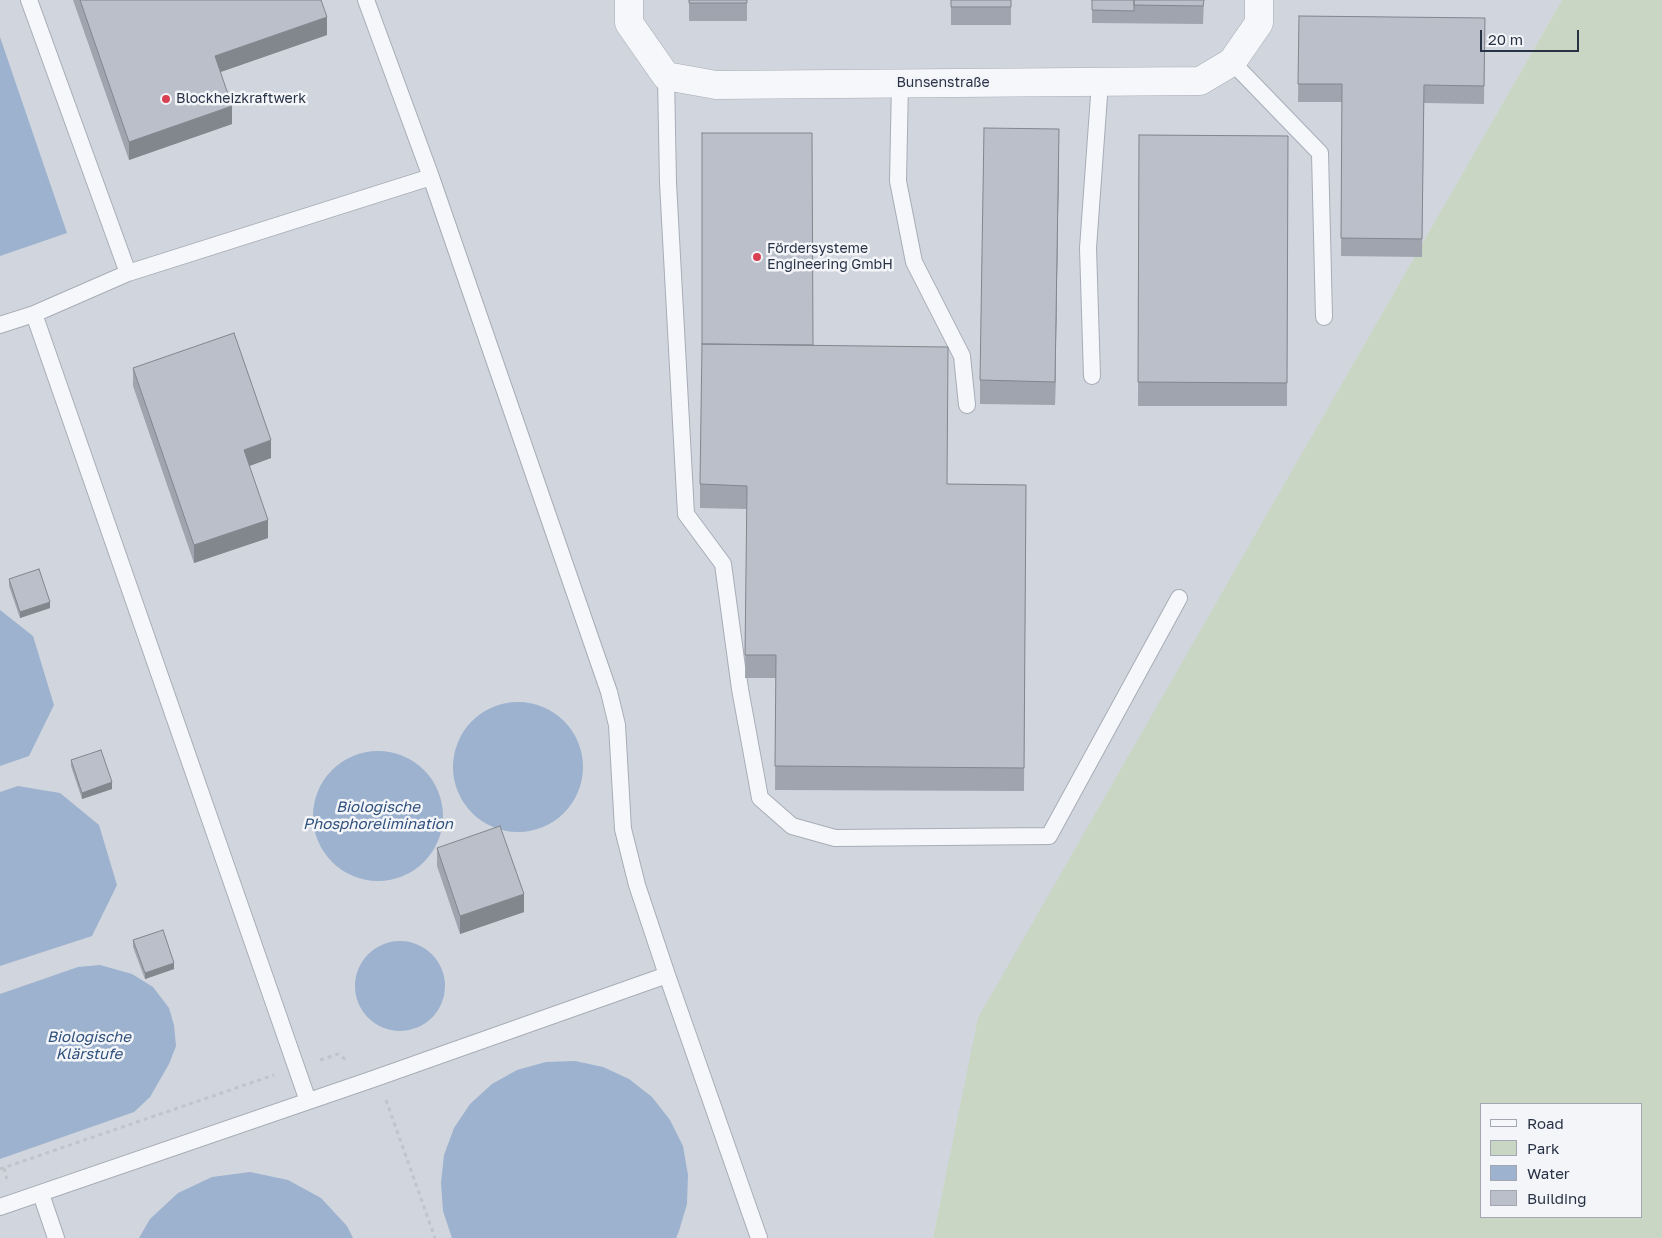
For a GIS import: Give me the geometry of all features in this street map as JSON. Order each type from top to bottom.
[{"type":"street","points":[[629,0],[629,23],[666,76]]},
{"type":"street","name":"Bunsenstraße","points":[[666,76],[716,85],[1200,81],[1232,62],[1259,23],[1259,0]]},
{"type":"lane","points":[[28,0],[128,273]]},
{"type":"lane","points":[[366,0],[431,177],[609,692],[617,725],[623,829],[637,886],[759,1238]]},
{"type":"lane","points":[[1232,62],[1320,153],[1324,317]]},
{"type":"lane","points":[[666,76],[668,183],[686,514],[723,564],[740,690],[760,798],[792,826],[835,838],[1049,836],[1179,598]]},
{"type":"lane","points":[[1092,376],[1088,248],[1100,82]]},
{"type":"lane","points":[[900,83],[898,181],[914,262],[962,356],[968,405]]},
{"type":"lane","points":[[0,325],[34,314],[128,273],[431,177]]},
{"type":"lane","points":[[34,314],[308,1101]]},
{"type":"lane","points":[[0,1207],[373,1079],[667,975]]},
{"type":"lane","points":[[41,1194],[56,1238]]},
{"type":"path","points":[[0,1169],[338,1054],[373,1079],[382,1088],[435,1238]]},
{"type":"shaded area","points":[[0,0],[1562,0],[979,1018],[933,1238],[0,1238]]},
{"type":"green space","points":[[1562,0],[1662,0],[1662,1238],[933,1238],[978,1018]]},
{"type":"water","points":[[0,37],[67,233],[0,256]]},
{"type":"water","points":[[0,610],[33,636],[54,705],[29,756],[0,766]]},
{"type":"water","name":"Biologische Phosphorelimination","points":[[518,702],[531,703],[543,707],[564,721],[578,742],[582,754],[582,780],[578,792],[564,813],[543,827],[531,831],[518,832],[505,831],[493,827],[472,813],[458,792],[454,780],[453,767],[454,754],[458,742],[472,721],[493,707],[505,703]]},
{"type":"water","name":"Biologische Phosphorelimination","points":[[378,751],[391,752],[403,756],[424,770],[438,791],[442,803],[442,829],[438,841],[424,862],[403,876],[391,880],[378,881],[365,880],[353,876],[332,862],[318,841],[314,829],[313,816],[314,803],[318,791],[332,770],[353,756],[365,752]]},
{"type":"water","points":[[18,786],[60,793],[99,825],[117,885],[92,936],[0,966],[0,792]]},
{"type":"water","points":[[400,941],[417,944],[432,954],[442,969],[445,986],[442,1003],[432,1018],[417,1028],[400,1031],[383,1028],[368,1018],[358,1003],[355,986],[358,969],[368,954],[383,944]]},
{"type":"water","name":"Biologische Klärstufe","points":[[100,965],[132,974],[153,987],[169,1008],[174,1025],[176,1046],[169,1064],[150,1097],[134,1112],[0,1159],[0,994],[78,967]]},
{"type":"water","points":[[575,1061],[603,1067],[629,1079],[652,1097],[670,1120],[683,1146],[688,1175],[687,1204],[676,1238],[452,1238],[443,1211],[441,1183],[444,1155],[454,1128],[470,1104],[492,1084],[517,1070],[546,1062]]},
{"type":"water","points":[[250,1172],[288,1180],[321,1198],[347,1226],[353,1238],[139,1238],[150,1219],[178,1193],[212,1177]]},
{"type":"building","name":"Blockheizkraftwerk","points":[[80,0],[321,0],[327,17],[215,56],[232,106],[129,142]]},
{"type":"building","points":[[689,0],[747,0],[747,3],[689,3]]},
{"type":"building","points":[[951,0],[1011,0],[1011,7],[951,7]]},
{"type":"building","points":[[1092,0],[1134,0],[1134,11],[1092,10]]},
{"type":"building","points":[[1134,0],[1204,0],[1203,6],[1134,5]]},
{"type":"building","points":[[1299,16],[1485,18],[1484,86],[1424,85],[1422,239],[1341,238],[1342,84],[1298,84]]},
{"type":"building","points":[[984,128],[1059,129],[1055,382],[980,380]]},
{"type":"building","name":"Fördersysteme Engineering GmbH","points":[[702,133],[812,133],[813,345],[702,344]]},
{"type":"building","points":[[1139,135],[1288,136],[1287,383],[1138,382]]},
{"type":"building","points":[[234,333],[271,440],[244,450],[268,520],[194,545],[133,368]]},
{"type":"building","points":[[702,344],[948,347],[947,484],[1026,485],[1024,768],[775,766],[776,655],[745,655],[747,486],[700,484]]},
{"type":"building","points":[[39,569],[50,602],[20,612],[9,579]]},
{"type":"building","points":[[101,750],[112,782],[82,793],[71,760]]},
{"type":"building","points":[[500,826],[524,894],[460,916],[437,848]]},
{"type":"building","points":[[163,930],[174,963],[145,973],[133,940]]},
{"type":"place","name":"Blockheizkraftwerk","points":[[166,99]]},
{"type":"place","name":"Fördersysteme Engineering GmbH","points":[[757,257]]}]
